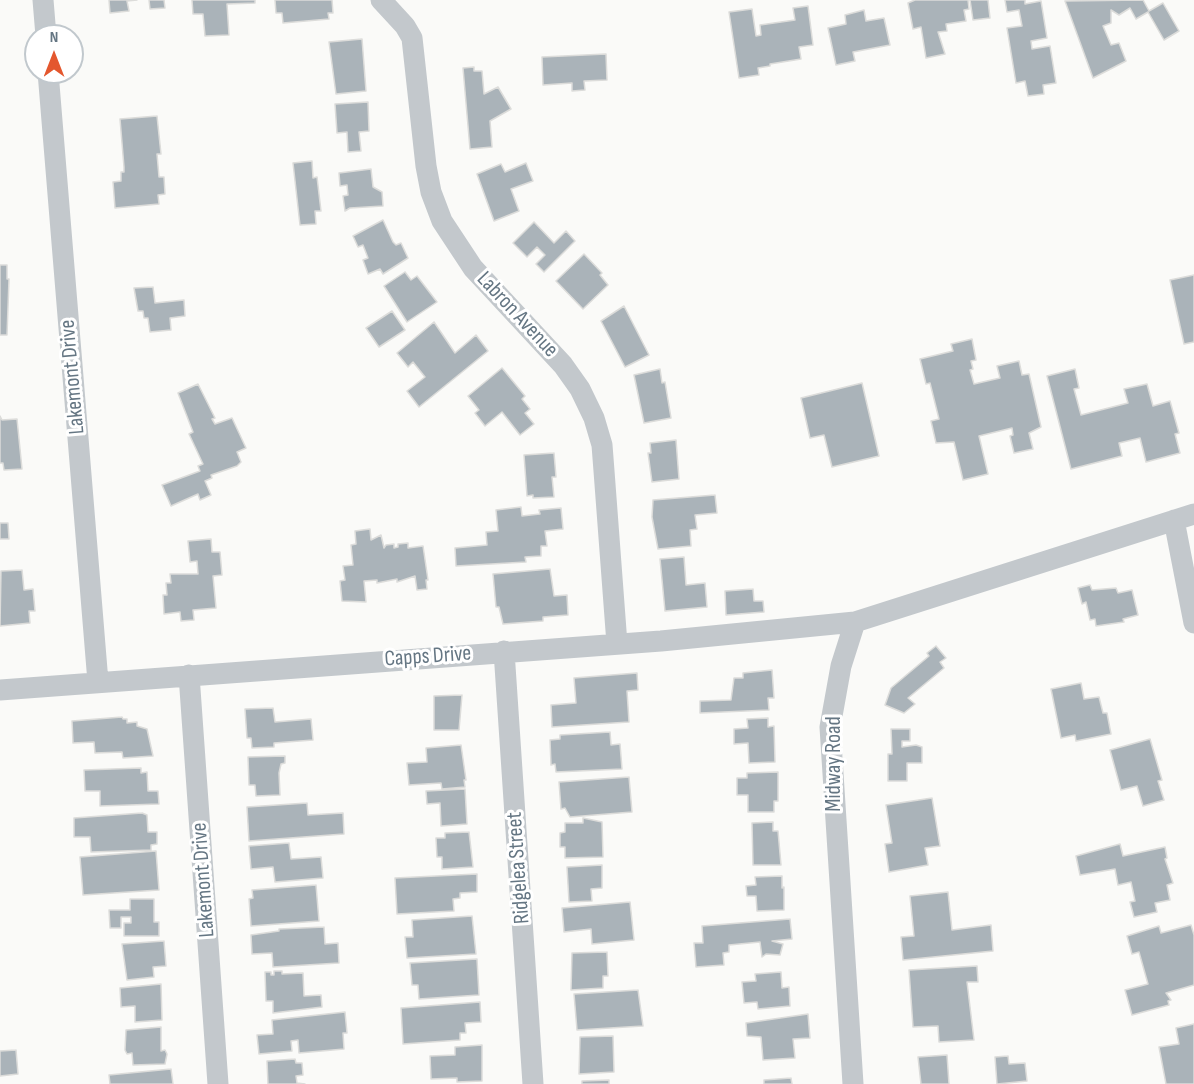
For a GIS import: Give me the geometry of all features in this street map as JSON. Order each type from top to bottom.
[{"type":"street","points":[[43,0],[45,24]]},
{"type":"street","name":"Labron Avenue","points":[[381,0],[405,26],[412,38],[426,166],[431,192],[442,221],[473,268],[563,365],[580,388],[594,418],[602,445],[617,644]]},
{"type":"street","name":"Lakemont Drive","points":[[49,84],[98,682]]},
{"type":"street","points":[[855,622],[1184,517],[1194,623]]},
{"type":"street","name":"Capps Drive","points":[[0,690],[617,644],[855,622]]},
{"type":"street","name":"Midway Road","points":[[853,1084],[830,727],[841,666],[855,622]]},
{"type":"street","name":"Ridgelea Street","points":[[504,651],[533,1084]]},
{"type":"street","name":"Lakemont Drive","points":[[189,675],[218,1084]]},
{"type":"building","points":[[109,0],[137,0],[127,1],[129,11],[110,13]]},
{"type":"building","points":[[149,0],[164,0],[165,8],[150,9]]},
{"type":"building","points":[[192,0],[255,0],[255,3],[227,4],[229,35],[205,36],[203,14],[193,14]]},
{"type":"building","points":[[275,0],[332,0],[333,13],[328,13],[329,19],[283,23],[282,13],[276,13]]},
{"type":"building","points":[[915,0],[968,0],[969,9],[964,10],[966,21],[946,24],[947,31],[938,32],[945,54],[926,58],[921,27],[913,29],[908,3]]},
{"type":"building","points":[[970,0],[988,0],[990,18],[973,20]]},
{"type":"building","points":[[1005,0],[1025,0],[1025,4],[1041,1],[1047,38],[1031,41],[1032,49],[1050,46],[1056,83],[1043,85],[1044,94],[1028,96],[1025,81],[1016,83],[1007,28],[1022,26],[1019,10],[1007,12]]},
{"type":"building","points":[[1143,0],[1149,11],[1163,3],[1179,31],[1164,40],[1148,12],[1136,19],[1130,8],[1119,15],[1111,10],[1111,23],[1103,26],[1111,45],[1119,43],[1126,61],[1093,78],[1065,1]]},
{"type":"building","points":[[808,6],[813,45],[799,47],[801,59],[770,64],[770,66],[758,68],[759,75],[739,78],[729,12],[752,9],[756,36],[761,35],[760,25],[795,20],[793,8]]},
{"type":"building","points":[[864,10],[866,21],[884,18],[890,45],[853,52],[855,61],[836,65],[828,28],[846,24],[845,15]]},
{"type":"building","points":[[362,39],[366,91],[336,94],[329,42]]},
{"type":"building","points":[[606,54],[607,80],[584,81],[585,90],[572,91],[572,83],[543,85],[542,57]]},
{"type":"building","points":[[474,67],[474,71],[482,71],[484,94],[498,87],[511,109],[490,121],[492,147],[470,149],[463,68]]},
{"type":"building","points":[[368,102],[369,131],[359,132],[361,151],[348,152],[347,132],[337,133],[335,104]]},
{"type":"building","points":[[157,116],[161,154],[157,154],[159,177],[164,177],[165,194],[158,195],[159,204],[115,208],[113,182],[121,181],[121,172],[124,172],[120,119]]},
{"type":"building","points":[[312,161],[313,178],[317,177],[321,211],[315,211],[316,224],[300,225],[293,163]]},
{"type":"building","points":[[526,163],[533,181],[511,189],[519,211],[494,221],[477,174],[501,164],[505,172]]},
{"type":"building","points":[[371,169],[373,187],[382,192],[383,206],[350,208],[345,211],[343,196],[348,195],[347,185],[340,186],[339,173]]},
{"type":"building","points":[[383,220],[393,242],[396,245],[401,243],[408,258],[383,274],[380,269],[368,274],[363,260],[368,258],[363,245],[358,247],[353,236]]},
{"type":"building","points":[[534,222],[554,243],[566,231],[575,241],[544,272],[536,264],[545,255],[537,247],[527,257],[513,243]]},
{"type":"building","points":[[584,254],[602,273],[600,275],[608,285],[583,309],[556,281]]},
{"type":"building","points":[[0,265],[7,265],[7,279],[9,279],[7,335],[0,335]]},
{"type":"building","points":[[405,272],[411,280],[417,276],[437,302],[407,322],[384,286]]},
{"type":"building","points":[[1194,275],[1194,342],[1184,344],[1170,280]]},
{"type":"building","points":[[153,287],[155,303],[184,300],[185,316],[170,318],[171,330],[150,332],[148,318],[144,318],[143,311],[138,311],[134,288]]},
{"type":"building","points":[[624,306],[649,355],[625,367],[601,321]]},
{"type":"building","points":[[392,311],[405,330],[379,347],[366,328]]},
{"type":"building","points":[[434,322],[455,353],[476,335],[488,351],[419,407],[407,391],[425,377],[413,362],[408,367],[397,353]]},
{"type":"building","points":[[972,339],[976,360],[971,361],[973,369],[970,370],[974,384],[1000,378],[997,366],[1019,361],[1022,375],[1029,374],[1041,427],[1029,433],[1033,449],[1014,453],[1010,436],[1013,435],[1012,428],[979,436],[988,474],[963,480],[954,442],[936,443],[931,421],[939,419],[930,383],[926,384],[920,359],[953,351],[951,344]]},
{"type":"building","points":[[502,368],[525,396],[522,399],[530,409],[525,413],[534,424],[520,435],[502,412],[485,426],[475,413],[479,410],[468,396]]},
{"type":"building","points":[[660,369],[662,383],[665,382],[671,418],[644,423],[634,375]]},
{"type":"building","points":[[1075,369],[1079,388],[1074,389],[1081,415],[1128,403],[1124,389],[1147,384],[1153,406],[1170,401],[1179,433],[1175,434],[1180,453],[1146,462],[1140,438],[1119,443],[1122,456],[1071,469],[1047,376]]},
{"type":"building","points":[[862,383],[879,456],[832,467],[824,435],[810,438],[801,398]]},
{"type":"building","points":[[198,384],[215,418],[212,419],[215,424],[232,418],[246,448],[237,452],[241,462],[237,466],[211,475],[212,478],[205,481],[211,495],[200,500],[198,494],[171,506],[162,485],[200,471],[198,466],[203,464],[189,434],[193,432],[178,393]]},
{"type":"building","points":[[0,416],[2,420],[17,419],[22,469],[4,470],[3,463],[0,463]]},
{"type":"building","points":[[676,440],[679,479],[652,482],[648,453],[651,453],[650,443]]},
{"type":"building","points":[[554,453],[556,477],[552,477],[554,497],[527,496],[524,455]]},
{"type":"building","points":[[715,495],[717,513],[695,515],[697,529],[690,530],[691,546],[658,549],[652,517],[653,500]]},
{"type":"building","points":[[521,507],[522,516],[540,514],[539,510],[561,508],[563,529],[545,531],[547,546],[541,546],[541,556],[525,557],[526,562],[456,566],[455,548],[487,545],[486,532],[498,531],[496,510]]},
{"type":"building","points":[[0,523],[8,523],[9,539],[0,539]]},
{"type":"building","points":[[370,529],[371,540],[381,535],[384,548],[386,545],[394,544],[394,548],[398,547],[398,544],[408,543],[408,548],[423,546],[428,580],[426,580],[427,589],[417,590],[415,576],[397,582],[397,579],[377,583],[377,580],[364,581],[366,602],[342,601],[340,581],[345,580],[343,566],[353,565],[351,545],[356,544],[355,531]]},
{"type":"building","points":[[211,539],[212,552],[220,552],[222,575],[213,576],[216,608],[193,610],[194,620],[181,621],[180,612],[164,614],[163,595],[167,595],[166,583],[171,583],[170,574],[198,574],[197,561],[190,562],[188,541]]},
{"type":"building","points":[[684,557],[686,585],[705,583],[707,607],[665,611],[660,559]]},
{"type":"building","points":[[550,569],[554,596],[567,595],[568,615],[543,617],[543,621],[503,624],[499,607],[496,607],[493,574]]},
{"type":"building","points":[[22,570],[24,590],[33,589],[35,611],[29,611],[30,623],[0,626],[1,571]]},
{"type":"building","points":[[1090,585],[1092,590],[1116,588],[1118,593],[1132,590],[1138,615],[1123,619],[1124,622],[1096,626],[1095,619],[1090,620],[1086,602],[1082,604],[1078,588]]},
{"type":"building","points":[[753,589],[754,601],[763,601],[764,612],[726,615],[725,591]]},
{"type":"building","points":[[936,646],[946,658],[940,662],[944,668],[908,698],[915,704],[904,713],[885,705],[891,688],[929,656],[927,653]]},
{"type":"building","points":[[772,670],[774,698],[768,698],[769,710],[700,713],[700,701],[731,700],[734,678],[743,678],[743,673]]},
{"type":"building","points":[[637,673],[638,690],[627,691],[629,722],[552,727],[551,705],[576,703],[574,678]]},
{"type":"building","points":[[1081,683],[1084,699],[1099,697],[1103,713],[1107,713],[1111,734],[1076,741],[1075,735],[1061,738],[1051,689]]},
{"type":"building","points":[[462,695],[459,730],[434,730],[434,696]]},
{"type":"building","points":[[273,708],[275,722],[311,719],[313,740],[274,743],[274,747],[252,748],[251,738],[247,738],[245,709]]},
{"type":"building","points":[[122,717],[127,719],[127,723],[137,722],[137,726],[147,729],[153,756],[123,758],[122,752],[95,753],[94,742],[73,743],[72,721]]},
{"type":"building","points":[[768,718],[768,727],[774,726],[775,762],[749,763],[748,743],[734,744],[734,729],[748,728],[747,719]]},
{"type":"building","points":[[891,729],[910,729],[910,741],[902,741],[902,747],[916,745],[922,747],[922,763],[907,763],[907,781],[888,781],[888,754],[892,754]]},
{"type":"building","points":[[610,732],[611,745],[620,744],[622,769],[556,772],[555,764],[551,765],[550,740],[560,739],[560,735]]},
{"type":"building","points":[[1150,739],[1162,780],[1158,781],[1164,800],[1143,806],[1137,786],[1121,790],[1110,750]]},
{"type":"building","points":[[461,745],[465,787],[442,789],[441,783],[409,785],[407,763],[427,762],[426,748]]},
{"type":"building","points":[[285,756],[285,763],[281,764],[279,773],[280,795],[256,796],[255,785],[249,785],[248,757]]},
{"type":"building","points":[[141,768],[141,773],[147,772],[148,791],[158,791],[159,804],[100,806],[100,791],[85,791],[84,770]]},
{"type":"building","points":[[778,772],[778,801],[774,801],[774,812],[748,812],[748,795],[737,795],[737,778],[747,778],[747,773]]},
{"type":"building","points":[[629,777],[632,812],[570,817],[565,808],[561,809],[559,782]]},
{"type":"building","points":[[465,789],[467,824],[441,826],[440,803],[427,804],[426,791]]},
{"type":"building","points":[[932,798],[940,846],[925,848],[928,865],[889,872],[885,844],[892,843],[886,805]]},
{"type":"building","points":[[307,803],[308,815],[343,813],[344,834],[249,841],[247,807]]},
{"type":"building","points":[[142,813],[147,815],[148,832],[157,832],[157,844],[151,845],[151,850],[91,852],[90,837],[74,837],[74,818]]},
{"type":"building","points":[[583,818],[602,822],[603,857],[565,858],[565,847],[560,847],[560,833],[565,832],[565,823],[583,823]]},
{"type":"building","points":[[773,822],[773,831],[778,831],[781,865],[753,865],[752,823]]},
{"type":"building","points":[[469,832],[473,867],[442,869],[442,857],[437,857],[436,838],[445,838],[445,833]]},
{"type":"building","points":[[289,843],[291,859],[321,857],[323,878],[275,882],[273,867],[251,869],[249,846]]},
{"type":"building","points":[[1120,844],[1123,856],[1165,847],[1167,858],[1165,859],[1173,883],[1167,885],[1170,900],[1155,903],[1157,912],[1134,917],[1130,902],[1135,901],[1131,882],[1118,885],[1115,869],[1080,875],[1076,856]]},
{"type":"building","points":[[156,851],[159,890],[83,895],[80,857]]},
{"type":"building","points":[[602,865],[602,888],[591,889],[592,901],[569,902],[567,867]]},
{"type":"building","points":[[477,874],[477,892],[460,893],[460,898],[453,899],[454,911],[397,914],[395,878]]},
{"type":"building","points":[[782,876],[784,910],[757,911],[756,896],[747,896],[746,886],[756,885],[755,877]]},
{"type":"building","points":[[316,885],[319,921],[251,926],[249,899],[253,898],[252,890]]},
{"type":"building","points":[[948,892],[952,930],[991,925],[993,951],[903,960],[901,937],[914,936],[910,896]]},
{"type":"building","points":[[130,899],[154,899],[154,922],[159,922],[159,936],[124,936],[124,923],[131,923],[131,917],[121,917],[121,928],[110,928],[109,910],[130,910]]},
{"type":"building","points":[[630,902],[634,940],[592,944],[591,929],[564,932],[562,908]]},
{"type":"building","points":[[472,916],[476,954],[407,958],[405,937],[413,937],[412,920]]},
{"type":"building","points":[[790,919],[792,939],[772,941],[783,944],[780,955],[766,954],[762,957],[760,942],[729,945],[729,952],[723,953],[724,965],[696,967],[694,943],[703,943],[702,926]]},
{"type":"building","points":[[1191,925],[1194,935],[1194,985],[1166,993],[1171,1000],[1168,1001],[1169,1005],[1132,1015],[1125,990],[1148,984],[1139,952],[1132,954],[1127,936],[1159,926],[1161,933]]},
{"type":"building","points":[[324,927],[325,944],[338,943],[339,963],[273,967],[272,953],[252,954],[251,935],[279,931],[279,929]]},
{"type":"building","points":[[164,941],[166,966],[153,967],[154,977],[127,980],[122,944]]},
{"type":"building","points":[[607,952],[608,976],[603,976],[603,988],[571,990],[572,953]]},
{"type":"building","points":[[477,959],[479,995],[419,999],[418,985],[412,985],[410,963]]},
{"type":"building","points":[[977,966],[978,982],[967,982],[974,1040],[939,1042],[938,1026],[913,1027],[909,970]]},
{"type":"building","points":[[274,971],[282,971],[282,974],[303,973],[304,996],[321,995],[322,1007],[273,1013],[273,1001],[266,1001],[265,972],[271,972],[271,975],[274,975]]},
{"type":"building","points":[[781,972],[782,988],[789,987],[790,1006],[758,1009],[757,1002],[744,1003],[742,982],[756,981],[755,974]]},
{"type":"building","points":[[161,984],[162,1020],[135,1022],[135,1006],[121,1007],[120,988]]},
{"type":"building","points":[[638,990],[643,1026],[577,1030],[574,994]]},
{"type":"building","points":[[480,1002],[481,1022],[465,1023],[466,1033],[460,1033],[460,1040],[403,1044],[401,1008]]},
{"type":"building","points":[[345,1012],[347,1033],[343,1033],[344,1049],[299,1053],[298,1040],[291,1041],[292,1051],[259,1054],[257,1035],[273,1034],[272,1020]]},
{"type":"building","points":[[808,1014],[810,1038],[793,1039],[795,1058],[763,1060],[761,1037],[747,1036],[746,1023]]},
{"type":"building","points":[[1194,1024],[1194,1084],[1166,1084],[1159,1047],[1179,1044],[1176,1028]]},
{"type":"building","points":[[161,1027],[161,1051],[165,1050],[167,1054],[165,1064],[133,1065],[132,1053],[127,1054],[125,1050],[126,1030]]},
{"type":"building","points":[[613,1036],[614,1072],[579,1074],[580,1037]]},
{"type":"building","points":[[482,1045],[482,1081],[457,1082],[457,1078],[431,1079],[430,1056],[455,1055],[455,1047]]},
{"type":"building","points":[[16,1050],[18,1074],[0,1076],[0,1051]]},
{"type":"building","points":[[947,1055],[949,1084],[921,1084],[918,1057]]},
{"type":"building","points":[[1008,1056],[1009,1064],[1025,1063],[1027,1081],[997,1084],[995,1057]]},
{"type":"building","points":[[295,1059],[296,1063],[302,1063],[303,1075],[296,1076],[297,1083],[305,1084],[268,1084],[267,1061]]},
{"type":"building","points":[[171,1069],[173,1084],[110,1084],[109,1075]]},
{"type":"building","points":[[791,1078],[792,1084],[764,1084],[764,1080]]},
{"type":"building","points":[[609,1080],[609,1084],[582,1084],[582,1081]]}]
